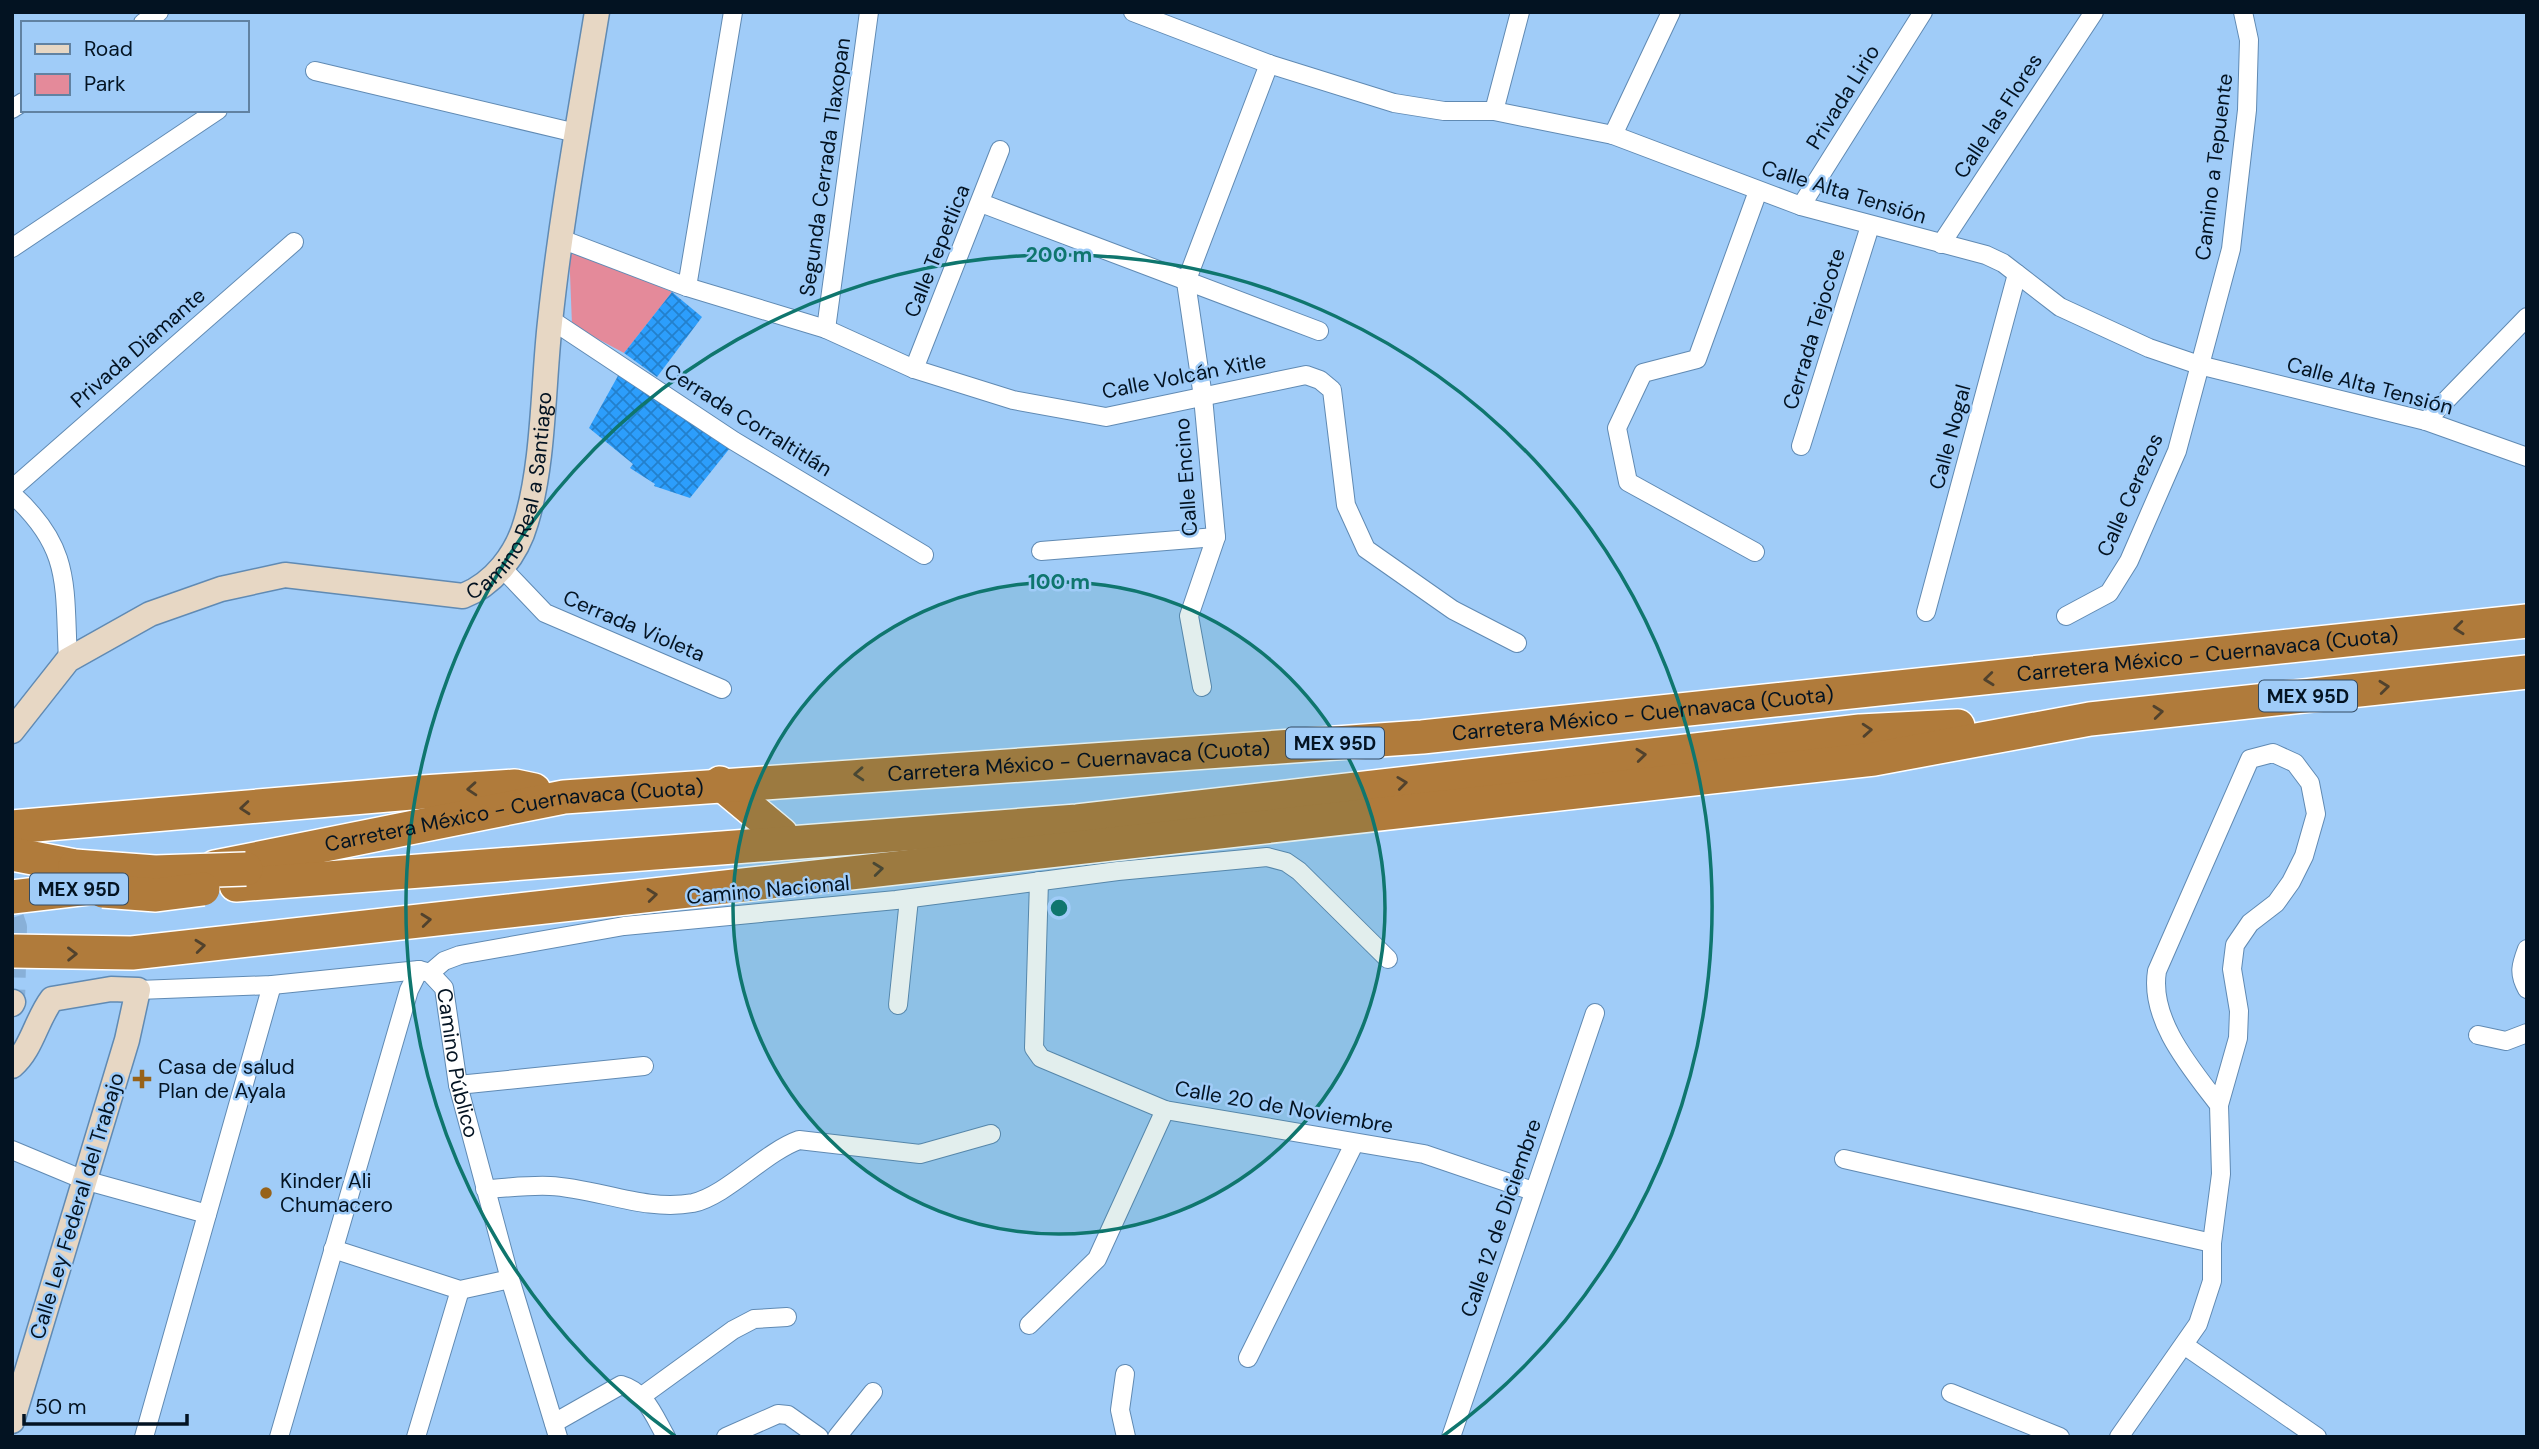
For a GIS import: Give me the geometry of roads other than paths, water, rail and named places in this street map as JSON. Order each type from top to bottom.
[{"type":"highway","name":"Carretera México - Cuernavaca (Cuota)","points":[[12,897],[146,881],[564,797],[720,783],[1422,737],[2527,621]]},
{"type":"highway","name":"MEX 95D","points":[[12,951],[48,954],[145,952],[1874,759],[2090,719],[2527,672]]},
{"type":"highway","points":[[12,854],[74,878],[156,895],[436,867],[1077,821],[1860,731],[2090,719]]},
{"type":"highway","points":[[12,878],[74,878],[519,853],[1061,816],[1309,780],[1359,766],[1422,737]]},
{"type":"highway","points":[[720,783],[781,834]]},
{"type":"highway","points":[[12,827],[515,786],[564,797]]},
{"type":"street","name":"Camino Real a Santiago","points":[[12,731],[68,660],[150,614],[221,589],[285,575],[463,596],[477,590],[503,569],[526,524],[535,475],[550,319],[576,133],[597,12]]},
{"type":"street","points":[[687,286],[733,12]]},
{"type":"street","name":"Segunda Cerrada Tlaxopan","points":[[826,329],[869,12]]},
{"type":"street","name":"Calle Alta Tensión","points":[[1133,12],[1269,64],[1394,103],[1444,111],[1493,111],[1613,135],[1801,206],[1986,255],[2017,274],[2060,307],[2099,328],[2199,365],[2426,421],[2527,457]]},
{"type":"street","points":[[1493,111],[1520,12]]},
{"type":"street","points":[[1613,135],[1671,12]]},
{"type":"street","name":"Privada Lirio","points":[[1801,206],[1923,12]]},
{"type":"street","name":"Calle las Flores","points":[[1941,244],[2094,12]]},
{"type":"street","name":"Camino a Tepuente","points":[[2199,365],[2231,249],[2247,110],[2249,40],[2243,12]]},
{"type":"street","name":"Calle Encino","points":[[1202,687],[1189,616],[1216,537],[1203,397],[1186,282],[1269,64]]},
{"type":"street","points":[[315,71],[576,133]]},
{"type":"street","points":[[12,248],[215,112]]},
{"type":"street","name":"Calle Tepetlica","points":[[914,369],[1000,150]]},
{"type":"street","points":[[1755,552],[1628,482],[1617,428],[1643,373],[1697,359],[1758,191]]},
{"type":"street","points":[[981,203],[1319,331]]},
{"type":"street","name":"Cerrada Tejocote","points":[[1801,446],[1870,226]]},
{"type":"street","name":"Calle Volcán Xitle","points":[[561,239],[687,286],[826,329],[914,369],[1013,400],[1107,417],[1306,376],[1320,380],[1332,390],[1346,505],[1366,549],[1453,610],[1517,643]]},
{"type":"street","name":"Privada Diamante","points":[[12,491],[294,242]]},
{"type":"street","name":"Calle Nogal","points":[[1926,612],[2017,274]]},
{"type":"street","points":[[2426,421],[2527,317]]},
{"type":"street","name":"Cerrada Corraltitlán","points":[[550,319],[734,441],[924,555]]},
{"type":"street","name":"Calle Cerezos","points":[[2066,616],[2109,593],[2129,561],[2177,451],[2199,365]]},
{"type":"street","points":[[12,491],[39,518],[60,556],[68,660]]},
{"type":"street","points":[[1041,551],[1216,537]]},
{"type":"street","name":"Cerrada Violeta","points":[[503,569],[545,613],[722,689]]},
{"type":"street","points":[[2120,1437],[2198,1324],[2211,1281],[2211,1243],[2221,1174],[2219,1105],[2238,1038],[2239,1011],[2232,969],[2235,945],[2250,923],[2276,903],[2291,882],[2304,856],[2316,814],[2310,783],[2295,763],[2273,753],[2250,759],[2157,971],[2154,990],[2158,1007],[2190,1066],[2219,1105]]},
{"type":"street","name":"Camino Nacional","points":[[425,972],[460,955],[624,926],[909,899],[1118,871],[1267,857],[1286,862],[1299,871],[1388,960]]},
{"type":"street","name":"Calle 20 de Noviembre","points":[[1040,881],[1034,1048],[1041,1058],[1165,1110],[1424,1154],[1534,1191]]},
{"type":"street","points":[[898,1005],[909,899]]},
{"type":"street","points":[[2527,949],[2520,968],[2527,989]]},
{"type":"street","points":[[279,1437],[410,990],[425,972]]},
{"type":"street","name":"Camino Público","points":[[12,1066],[22,1057],[44,1009],[52,999],[111,989],[272,985],[425,972],[444,988],[458,1085],[510,1279],[556,1430]]},
{"type":"street","points":[[144,1437],[272,985]]},
{"type":"street","name":"Calle Ley Federal del Trabajo","points":[[12,1421],[127,1040],[138,990]]},
{"type":"street","name":"Calle 12 de Diciembre","points":[[1451,1437],[1595,1013]]},
{"type":"street","points":[[2478,1035],[2506,1041],[2527,1032]]},
{"type":"street","points":[[458,1085],[644,1066]]},
{"type":"street","points":[[1029,1325],[1088,1271],[1106,1240],[1165,1110]]},
{"type":"street","points":[[485,1189],[551,1186],[666,1205],[696,1202],[747,1173],[781,1146],[799,1139],[920,1154],[991,1134]]},
{"type":"street","points":[[1248,1358],[1354,1144]]},
{"type":"street","points":[[12,1150],[84,1180],[207,1214]]},
{"type":"street","points":[[1844,1159],[2211,1243]]},
{"type":"street","points":[[333,1250],[460,1290],[510,1279]]},
{"type":"street","points":[[416,1437],[460,1290]]},
{"type":"street","points":[[642,1396],[733,1330],[754,1319],[787,1317]]},
{"type":"street","points":[[2184,1345],[2317,1437]]},
{"type":"street","points":[[1125,1374],[1120,1410],[1126,1437]]},
{"type":"street","points":[[556,1430],[621,1385],[633,1388],[642,1396],[666,1437]]},
{"type":"street","points":[[837,1437],[873,1392]]},
{"type":"street","points":[[1951,1393],[2060,1437]]},
{"type":"street","points":[[726,1437],[778,1414],[788,1415],[820,1437]]},
{"type":"tunnel","points":[[12,918],[15,927],[13,1002]]},
{"type":"place","name":"Casa de salud Plan de Ayala","points":[[142,1079]]},
{"type":"place","name":"Kinder Ali Chumacero","points":[[266,1193]]}]
